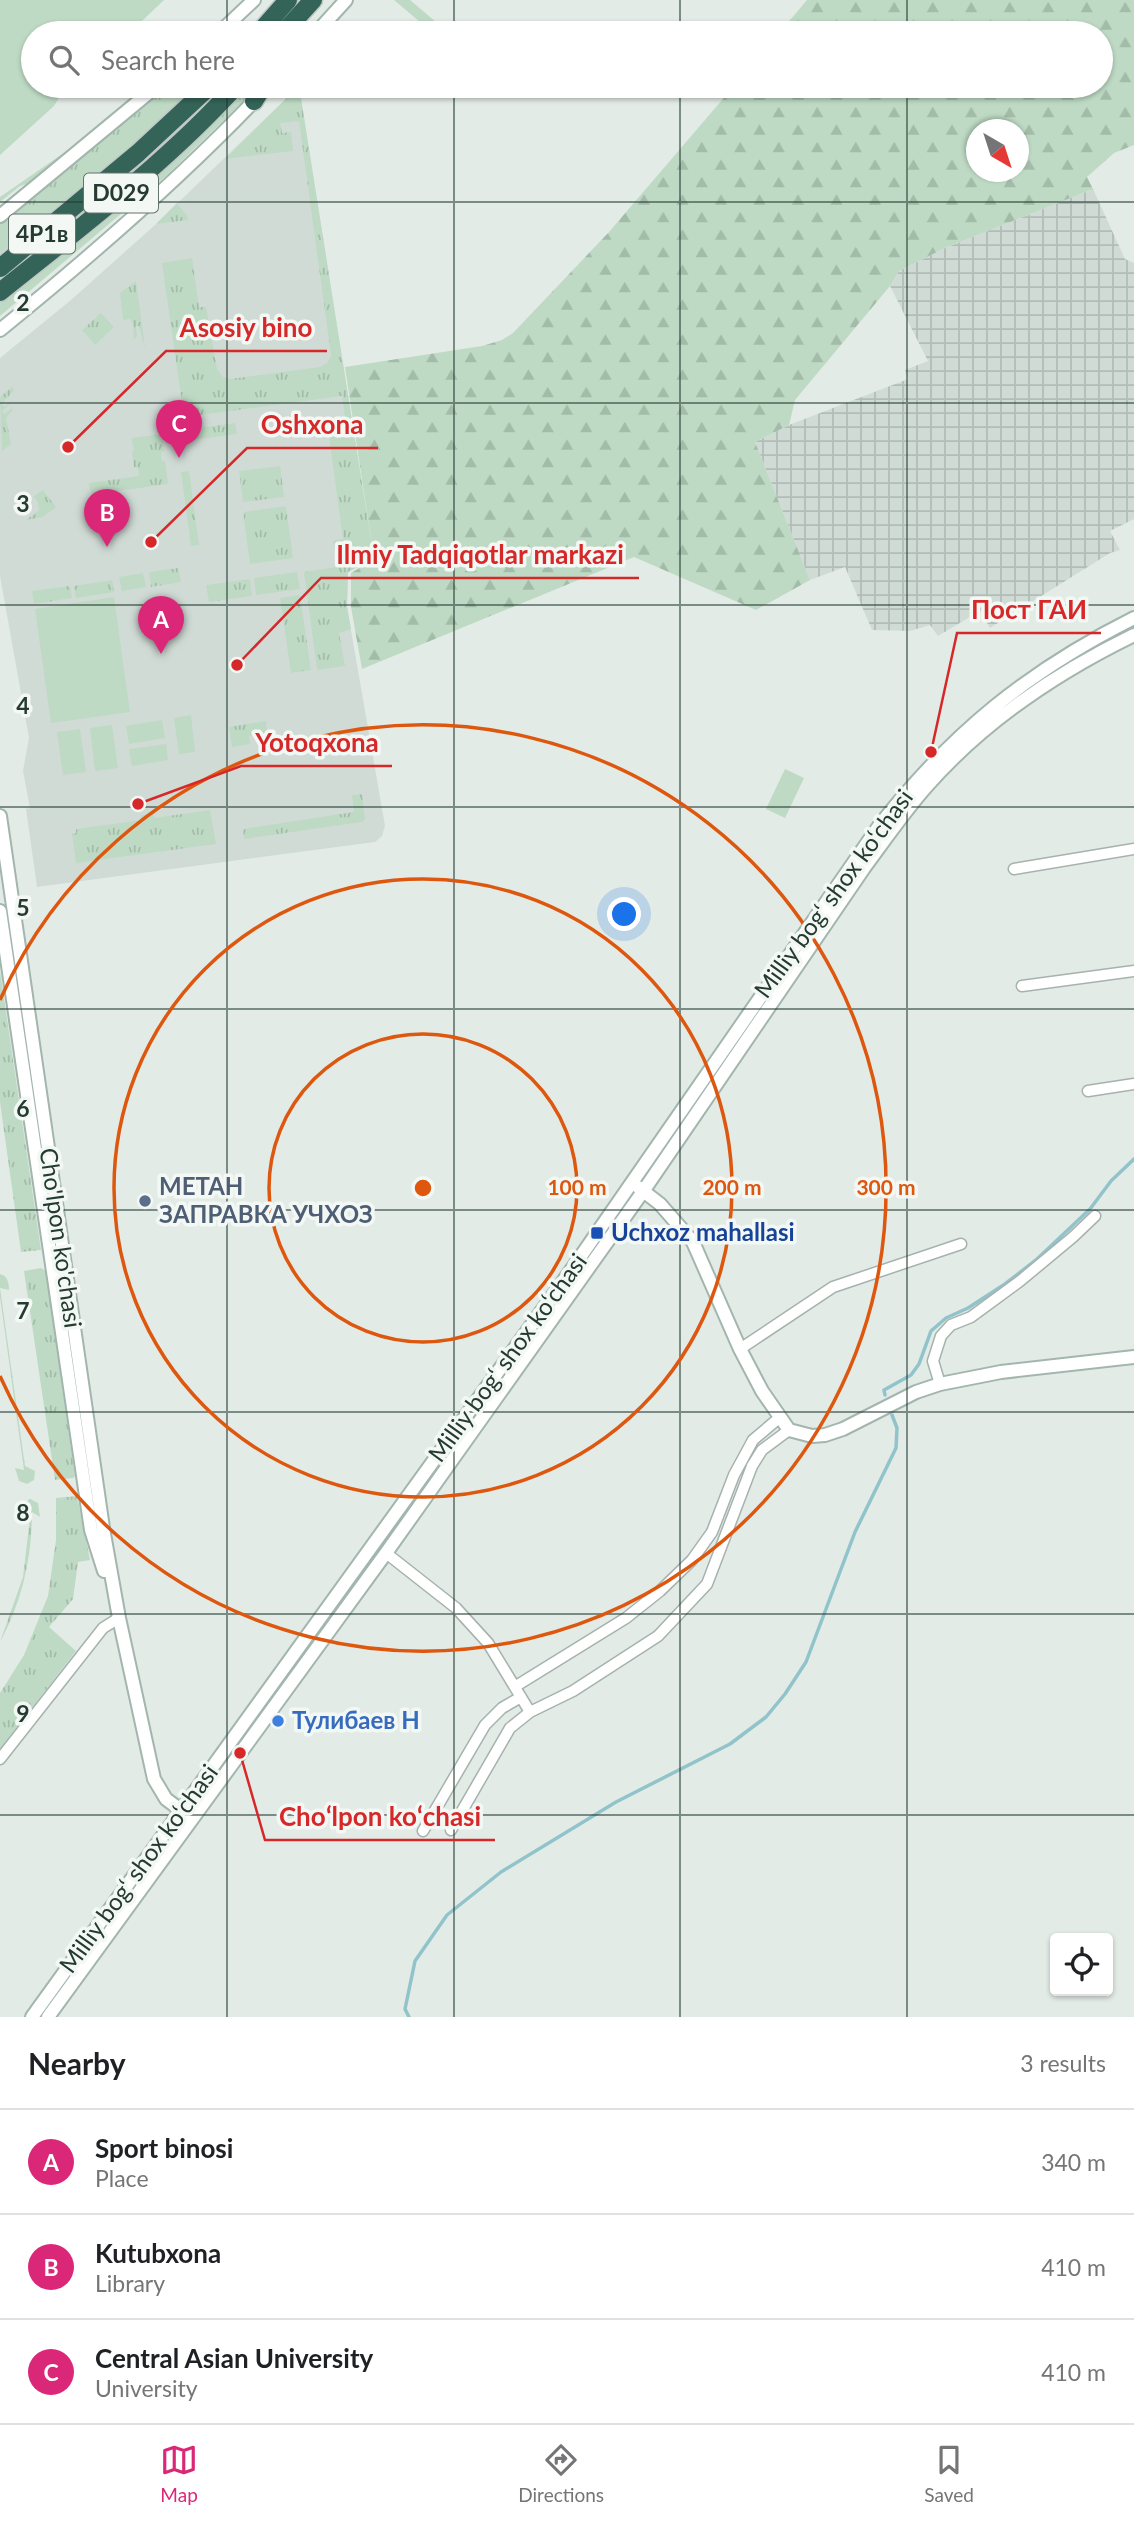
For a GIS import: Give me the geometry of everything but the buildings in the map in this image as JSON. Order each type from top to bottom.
[{"type":"highway","points":[[259,21],[271,0]]},
{"type":"highway","points":[[270,21],[288,0]]},
{"type":"highway","points":[[295,21],[315,0]]},
{"type":"highway","points":[[303,21],[315,0]]},
{"type":"highway","name":"D029","points":[[84,200],[197,98]]},
{"type":"highway","name":"D029","points":[[0,292],[154,166],[224,98]]},
{"type":"highway","name":"4Р1в","points":[[0,268],[84,200]]},
{"type":"main road","points":[[232,21],[254,0]]},
{"type":"main road","points":[[327,21],[346,0]]},
{"type":"main road","points":[[0,216],[143,98]]},
{"type":"main road","points":[[0,330],[118,231],[255,98]]},
{"type":"main road","name":"Milliy bog‘ shox ko‘chasi","points":[[48,2017],[466,1440],[504,1375],[632,1183],[857,856],[919,777],[951,743],[1031,677],[1087,642],[1134,618]]},
{"type":"main road","name":"Milliy bog‘ shox ko‘chasi","points":[[32,2017],[455,1432],[504,1375],[644,1190],[864,868],[926,787],[966,746],[1010,709],[1067,670],[1134,635]]},
{"type":"main road","name":"Cho'lpon ko'chasi","points":[[0,816],[103,1528],[119,1618],[152,1772],[162,1793],[192,1819]]},
{"type":"main road","name":"Cho'lpon ko'chasi","points":[[0,911],[91,1530],[119,1618]]},
{"type":"main road","points":[[632,1183],[660,1203],[693,1242],[740,1349],[779,1418],[789,1430],[812,1436],[825,1436],[916,1392],[940,1384],[1001,1372],[1134,1357]]},
{"type":"main road","points":[[455,1432],[466,1440]]},
{"type":"street","points":[[1014,869],[1134,849]]},
{"type":"street","points":[[1022,986],[1134,971]]},
{"type":"street","points":[[1088,1091],[1134,1084]]},
{"type":"street","points":[[940,1384],[933,1361],[941,1336],[951,1325],[971,1317],[1020,1281],[1096,1216]]},
{"type":"street","points":[[740,1349],[833,1287],[961,1244]]},
{"type":"street","points":[[516,1686],[626,1618],[660,1591],[692,1560],[712,1532],[734,1475],[753,1440],[779,1418]]},
{"type":"street","points":[[451,1830],[510,1728],[530,1712],[573,1691],[659,1636],[707,1584],[751,1466],[762,1450],[789,1430]]},
{"type":"street","points":[[386,1553],[456,1608],[488,1643],[530,1712]]},
{"type":"street","points":[[0,1759],[103,1628],[119,1618]]},
{"type":"street","points":[[423,1830],[485,1725],[502,1709],[521,1697]]},
{"type":"shaded area","points":[[287,98],[301,98],[374,559],[348,572],[347,607],[385,826],[382,836],[375,842],[37,887],[26,809],[30,808],[23,771],[29,738],[0,576],[0,358],[71,300],[156,224]]},
{"type":"shaded area","points":[[1093,189],[1125,259],[1134,263],[1134,519],[1110,531],[1120,550],[1110,553],[990,628],[980,611],[938,636],[930,625],[910,631],[872,630],[845,567],[810,580],[755,442],[789,425],[908,379],[905,370],[928,361],[890,286],[899,271],[945,248]]},
{"type":"green space","points":[[0,0],[164,0],[141,21],[21,21],[21,98],[59,98],[54,106],[0,155]]},
{"type":"green space","points":[[394,0],[410,0],[435,21],[419,21]]},
{"type":"green space","points":[[807,0],[1134,0],[1134,145],[1114,153],[1087,177],[1093,189],[945,248],[899,271],[890,286],[795,400],[789,425],[755,442],[810,580],[756,610],[634,557],[362,669],[351,607],[351,573],[374,559],[345,367],[482,346],[502,340],[513,333],[609,232],[724,98],[1113,98],[1113,21],[789,21]]},
{"type":"green space","points":[[152,98],[185,98],[153,129],[0,254],[0,224]]},
{"type":"green space","points":[[238,98],[247,98],[167,175],[0,316],[0,303],[155,178]]},
{"type":"green space","points":[[287,98],[301,98],[374,559],[348,572],[347,607],[351,629],[339,633],[345,666],[317,670],[304,572],[337,567],[333,541],[343,539],[329,436],[347,431],[342,396],[184,417],[162,263],[192,258],[199,307],[206,307],[217,369],[223,377],[230,379],[320,367],[328,362],[331,355],[299,121],[280,123],[282,133],[291,132],[293,151],[225,159]]},
{"type":"green space","points":[[68,150],[69,152],[32,182],[20,186],[0,202],[0,197]]},
{"type":"green space","points":[[177,203],[188,220],[156,224]]},
{"type":"green space","points":[[136,281],[147,355],[139,326],[136,326],[137,336],[134,340],[133,324],[130,319],[123,320],[120,293]]},
{"type":"green space","points":[[101,313],[114,327],[95,345],[82,330]]},
{"type":"green space","points":[[12,387],[14,390],[2,404],[4,407],[12,402],[2,411],[5,414],[12,408],[13,410],[6,418],[11,444],[2,451],[0,397]]},
{"type":"green space","points":[[235,423],[237,434],[185,441],[184,430]]},
{"type":"green space","points":[[162,434],[162,461],[165,461],[168,484],[91,495],[89,483],[139,476],[138,467],[134,467],[131,438]]},
{"type":"green space","points":[[280,466],[284,497],[243,502],[239,471]]},
{"type":"green space","points":[[189,471],[199,545],[191,546],[181,472]]},
{"type":"green space","points":[[43,490],[56,507],[43,517],[26,520],[39,510],[34,496]]},
{"type":"green space","points":[[286,506],[293,558],[250,564],[243,512]]},
{"type":"green space","points":[[178,568],[181,582],[151,587],[149,572]]},
{"type":"green space","points":[[297,572],[300,589],[256,595],[254,578]]},
{"type":"green space","points":[[143,573],[146,587],[122,591],[119,577]]},
{"type":"green space","points":[[250,579],[252,596],[209,602],[206,585]]},
{"type":"green space","points":[[112,580],[114,592],[76,598],[74,586]]},
{"type":"green space","points":[[70,586],[72,598],[34,604],[32,591]]},
{"type":"green space","points":[[300,595],[311,670],[291,673],[280,598]]},
{"type":"green space","points":[[114,597],[130,712],[51,723],[35,609]]},
{"type":"green space","points":[[191,715],[195,752],[179,754],[174,718]]},
{"type":"green space","points":[[162,720],[165,738],[129,744],[126,726]]},
{"type":"green space","points":[[266,721],[267,733],[249,736],[250,744],[232,747],[229,727]]},
{"type":"green space","points":[[112,725],[118,768],[95,771],[90,728]]},
{"type":"green space","points":[[80,729],[86,772],[63,775],[57,732]]},
{"type":"green space","points":[[166,744],[168,760],[132,766],[129,749]]},
{"type":"green space","points":[[785,769],[804,778],[785,818],[766,809]]},
{"type":"green space","points":[[362,794],[365,819],[362,822],[244,839],[243,829],[354,812],[352,795]]},
{"type":"green space","points":[[210,810],[216,844],[76,863],[72,834],[76,833],[76,829],[141,820],[141,815],[153,814],[154,818]]},
{"type":"green space","points":[[0,971],[41,1250],[21,1252],[0,1102]]},
{"type":"green space","points":[[41,1268],[46,1271],[75,1476],[55,1480],[24,1271]]},
{"type":"green space","points":[[0,1274],[6,1278],[9,1290],[0,1288]]},
{"type":"green space","points":[[0,1288],[25,1466],[35,1471],[34,1480],[27,1484],[19,1481],[15,1468],[24,1470]]},
{"type":"green space","points":[[77,1496],[90,1560],[78,1562],[73,1599],[49,1627],[76,1651],[0,1749],[0,1693],[24,1655],[48,1596],[56,1540],[56,1498]]},
{"type":"green space","points":[[30,1499],[38,1503],[40,1517],[32,1512],[24,1579],[8,1627],[0,1642],[23,1577],[30,1518],[20,1513],[20,1507]]},
{"type":"waterway","points":[[885,1395],[884,1390],[911,1375],[919,1364],[931,1331],[946,1318],[968,1308],[1005,1284],[1036,1260],[1090,1209],[1111,1181],[1134,1159]]},
{"type":"waterway","points":[[409,2017],[405,2009],[415,1961],[447,1915],[501,1872],[616,1802],[730,1744],[766,1717],[785,1694],[806,1662],[855,1532],[896,1448],[897,1428],[892,1415]]},
{"type":"place","name":"Asosiy bino","points":[[68,447]]},
{"type":"place","name":"Central Asian University","points":[[179,458]]},
{"type":"place","name":"Oshxona","points":[[151,542]]},
{"type":"place","name":"Kutubxona","points":[[107,547]]},
{"type":"place","name":"Sport binosi","points":[[161,654]]},
{"type":"place","name":"Ilmiy Tadqiqotlar markazi","points":[[237,665]]},
{"type":"place","name":"Пост ГАИ","points":[[931,752]]},
{"type":"place","name":"Yotoqxona","points":[[138,804]]},
{"type":"place","name":"МЕТАН ЗАПРАВКА УЧХОЗ","points":[[145,1201]]},
{"type":"place","name":"Uchxoz mahallasi","points":[[597,1233]]},
{"type":"place","name":"Тулибаев Н","points":[[278,1721]]},
{"type":"place","name":"Choʻlpon koʻchasi","points":[[240,1753]]}]
